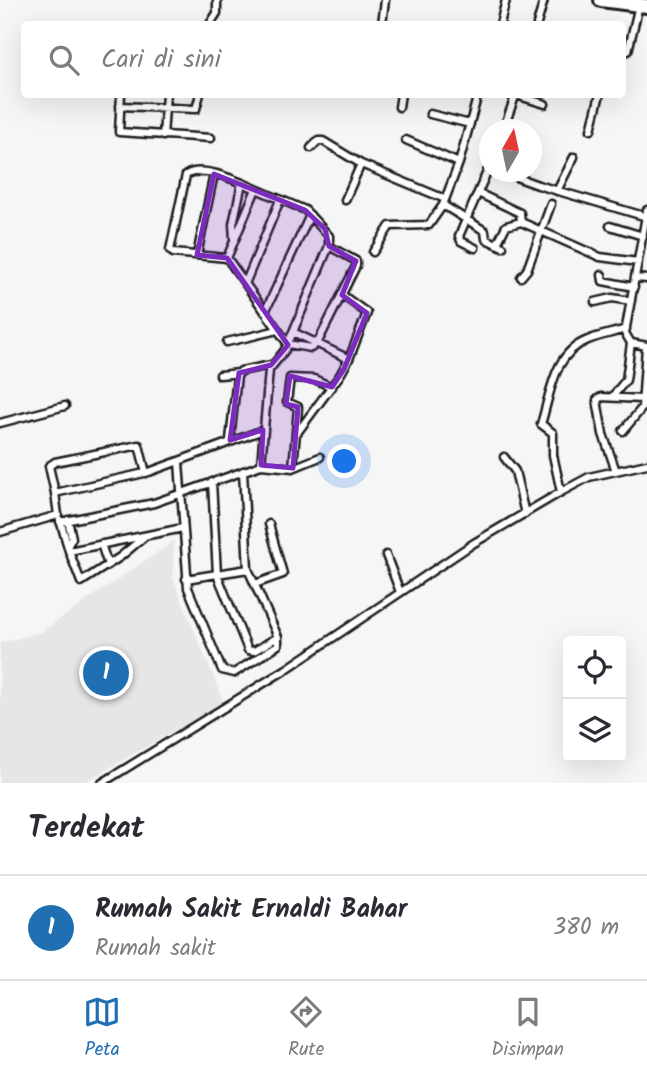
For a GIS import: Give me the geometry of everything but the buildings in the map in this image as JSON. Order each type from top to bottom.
[{"type":"highway","points":[[601,0],[643,6]]},
{"type":"street","points":[[212,21],[217,13],[217,0]]},
{"type":"street","points":[[383,21],[385,0]]},
{"type":"street","points":[[501,21],[506,0]]},
{"type":"street","points":[[538,21],[544,0]]},
{"type":"street","points":[[626,52],[643,6]]},
{"type":"street","points":[[121,98],[119,132],[211,138]]},
{"type":"street","points":[[163,136],[166,98]]},
{"type":"street","points":[[120,106],[198,108],[199,98]]},
{"type":"street","points":[[399,107],[400,98]]},
{"type":"street","points":[[373,252],[390,226],[429,225],[444,202],[459,163],[477,98]]},
{"type":"street","points":[[507,119],[515,98]]},
{"type":"street","points":[[528,98],[545,104]]},
{"type":"street","points":[[592,130],[599,98]]},
{"type":"street","points":[[430,114],[470,124]]},
{"type":"street","points":[[405,140],[459,163]]},
{"type":"street","points":[[312,148],[318,141],[323,141],[361,164],[444,202],[485,231],[486,239],[500,245],[506,226],[522,222],[600,257],[638,262]]},
{"type":"street","points":[[557,191],[574,157]]},
{"type":"street","points":[[345,200],[361,164]]},
{"type":"street","points":[[220,375],[271,365],[279,359],[288,344],[329,246],[329,236],[310,215],[242,183],[214,174],[194,172],[186,175],[170,250],[173,253],[227,258],[288,344],[310,348],[318,342],[342,295],[356,261],[329,246]]},
{"type":"street","points":[[197,255],[214,174]]},
{"type":"street","points":[[475,248],[459,240],[482,182]]},
{"type":"street","points":[[531,182],[647,214],[626,329],[626,340],[647,346],[642,399],[639,412],[623,430]]},
{"type":"street","points":[[234,239],[233,224],[242,183]]},
{"type":"street","points":[[227,258],[256,189]]},
{"type":"street","points":[[478,193],[520,213],[522,222]]},
{"type":"street","points":[[245,284],[280,200]]},
{"type":"street","points":[[522,277],[530,264],[551,204]]},
{"type":"street","points":[[265,312],[310,215]]},
{"type":"street","points":[[610,226],[644,239]]},
{"type":"street","points":[[602,275],[603,281],[634,288]]},
{"type":"street","points":[[635,278],[647,279]]},
{"type":"street","points":[[296,434],[332,387],[349,359],[367,313],[342,295]]},
{"type":"street","points":[[595,302],[612,298],[631,301]]},
{"type":"street","points":[[561,492],[553,455],[553,433],[541,424],[562,357],[571,348],[588,340],[626,329]]},
{"type":"street","points":[[227,342],[278,330]]},
{"type":"street","points":[[293,332],[349,359]]},
{"type":"street","points":[[612,397],[626,380],[631,343]]},
{"type":"street","points":[[261,466],[271,365]]},
{"type":"street","points":[[230,440],[239,373]]},
{"type":"street","points":[[313,411],[287,402],[290,378],[314,379],[332,387]]},
{"type":"street","points":[[616,471],[597,403],[598,398],[642,399]]},
{"type":"street","points":[[0,423],[65,406]]},
{"type":"street","points":[[293,468],[298,407]]},
{"type":"street","points":[[55,493],[146,473],[263,430]]},
{"type":"street","points":[[145,535],[108,565],[81,582],[59,518],[49,466],[55,462],[139,445],[146,473]]},
{"type":"street","points":[[0,532],[181,495],[261,466],[293,468],[320,457]]},
{"type":"street","points":[[504,457],[515,471],[525,514]]},
{"type":"street","points":[[179,462],[186,579],[225,673],[234,673],[278,645],[278,637],[248,569],[243,471]]},
{"type":"street","points":[[103,783],[285,670],[400,592],[561,492],[589,477],[647,464]]},
{"type":"street","points":[[212,482],[217,574],[248,650],[254,651],[278,637]]},
{"type":"street","points":[[68,520],[72,538],[69,548]]},
{"type":"street","points":[[255,584],[284,574],[269,524]]},
{"type":"street","points":[[69,548],[183,528]]},
{"type":"street","points":[[101,544],[108,565]]},
{"type":"street","points":[[386,555],[400,592]]},
{"type":"street","points":[[186,579],[248,569]]},
{"type":"highlighted area","points":[[214,174],[305,210],[325,229],[329,246],[356,261],[342,295],[367,313],[344,369],[332,387],[290,376],[286,404],[298,407],[293,468],[261,465],[263,430],[230,440],[239,373],[271,365],[288,345],[227,258],[197,255]]},
{"type":"shaded area","points":[[174,541],[173,579],[224,702],[83,783],[0,783],[0,643],[41,632]]},
{"type":"place","name":"Rumah Sakit Ernaldi Bahar","points":[[106,673]]}]
